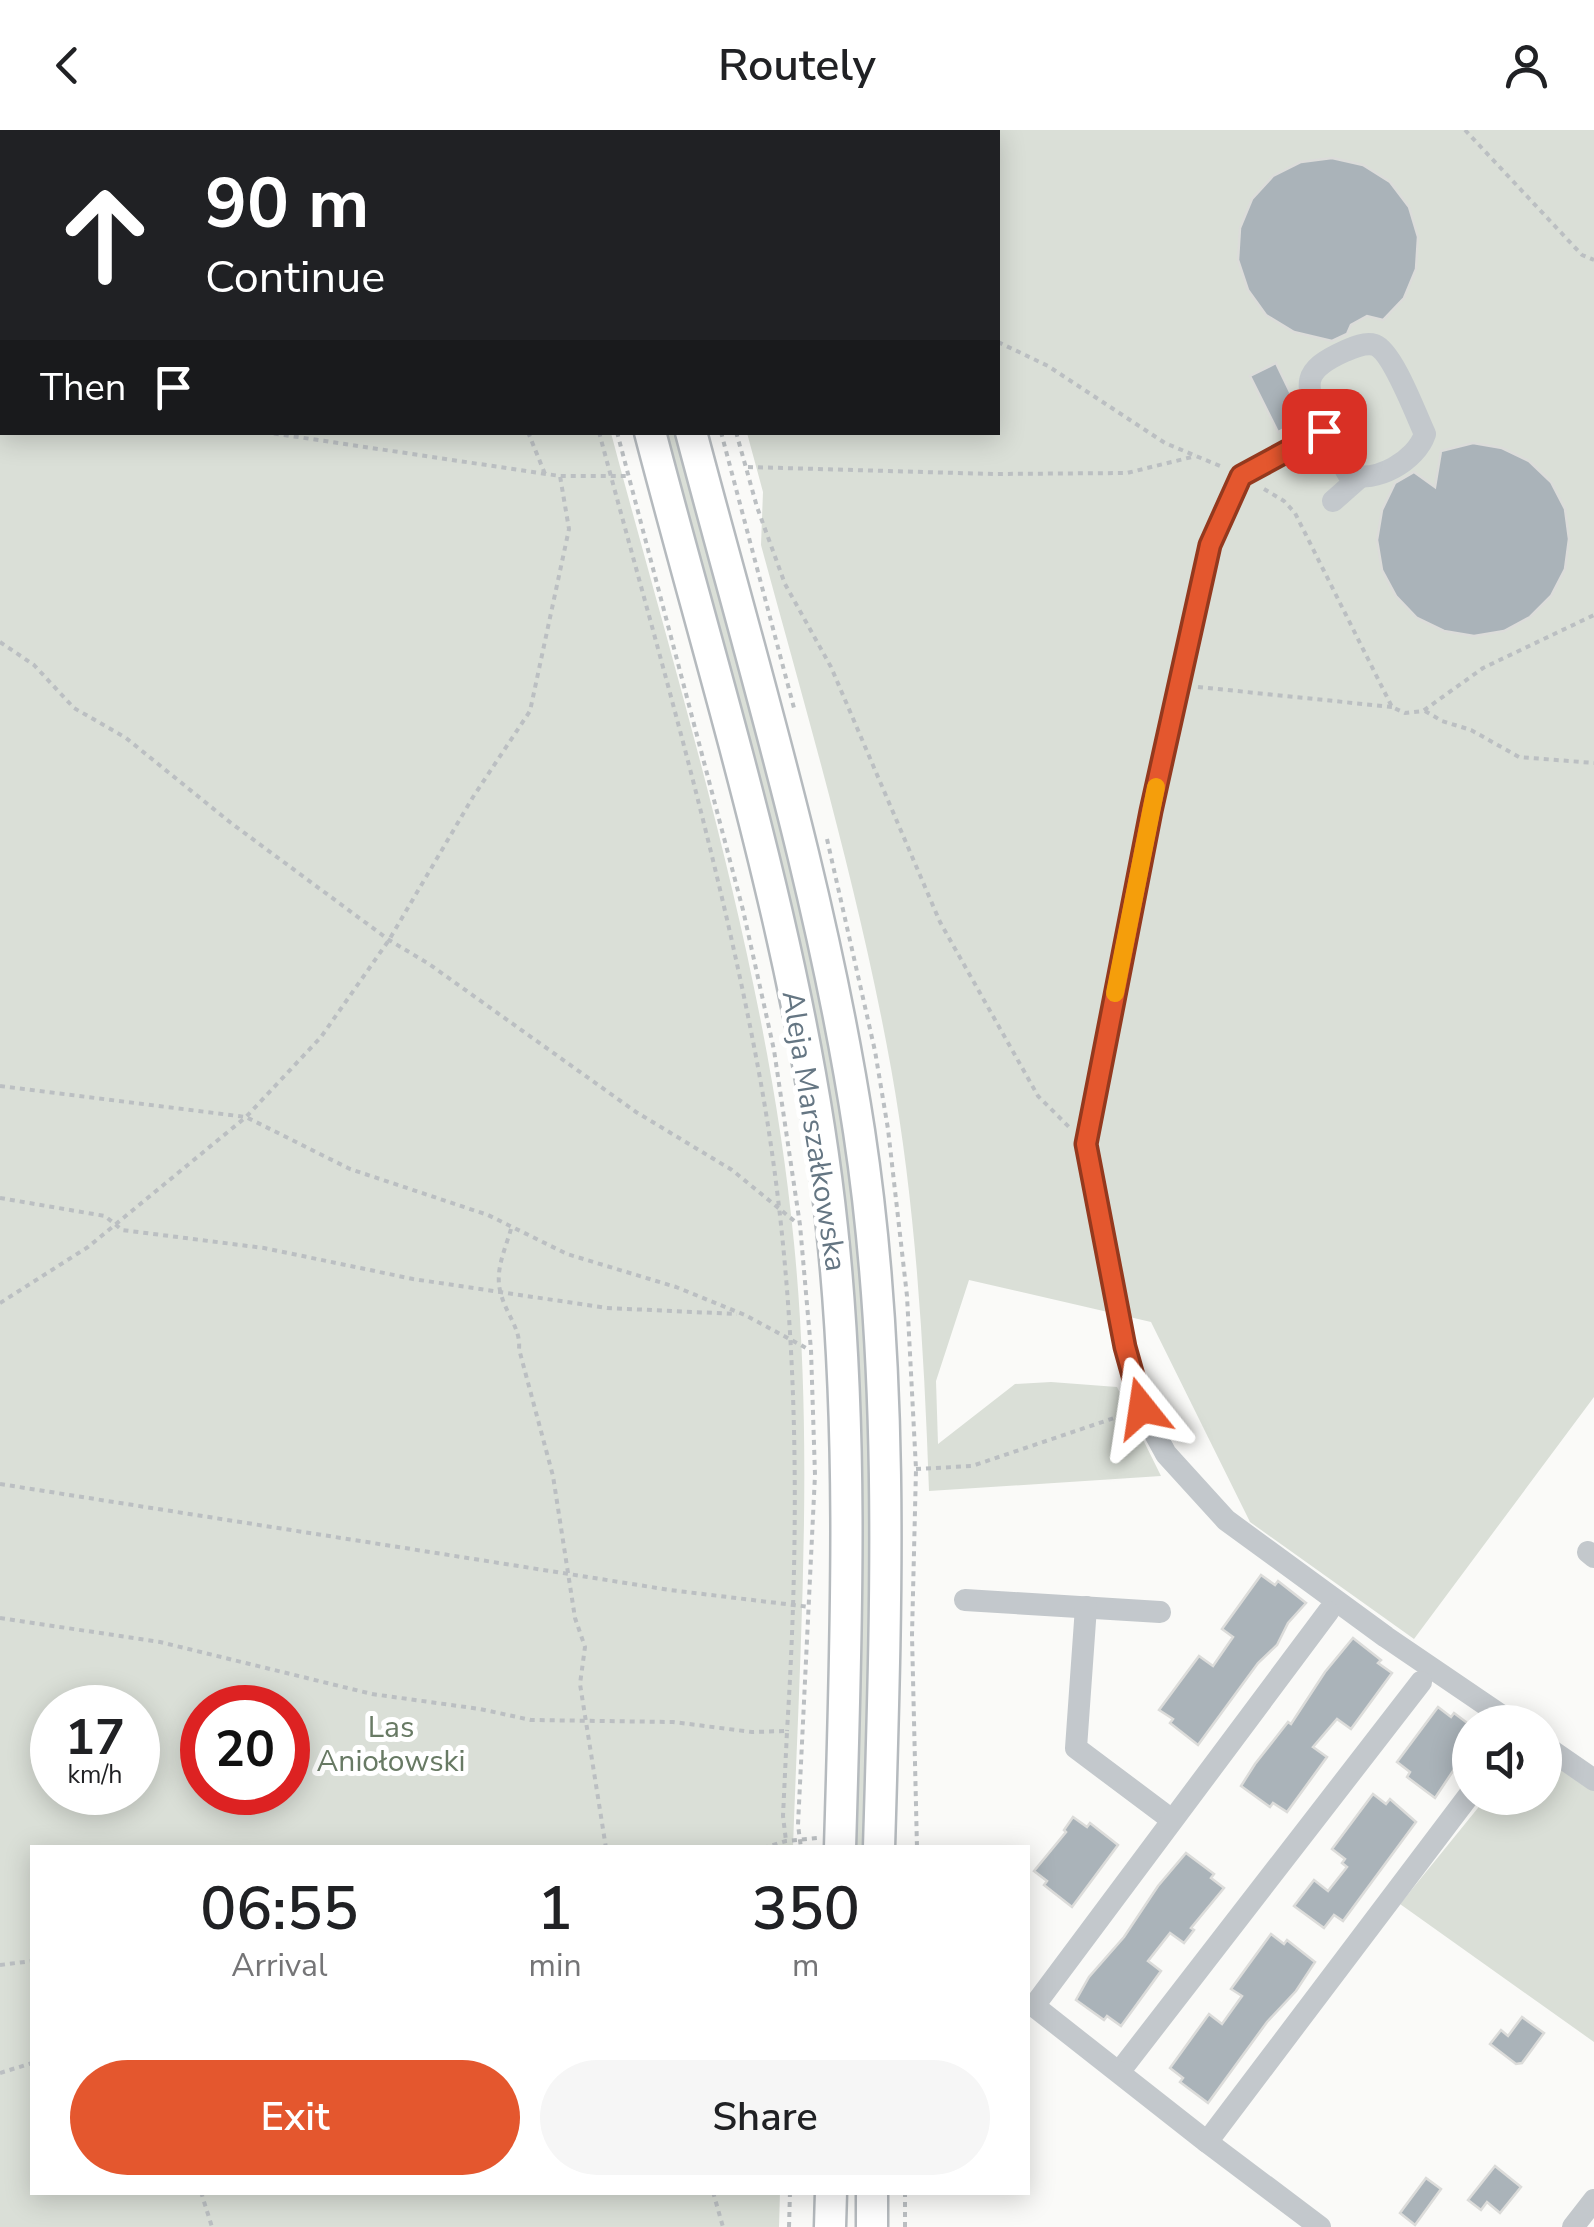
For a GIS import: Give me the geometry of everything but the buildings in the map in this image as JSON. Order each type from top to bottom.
[{"type":"main road","name":"Aleja Marszałkowska","points":[[651,435],[776,912],[809,1066],[832,1225],[846,1413],[831,1843]]},
{"type":"main road","name":"Aleja Marszałkowska","points":[[691,435],[810,887],[859,1133],[879,1305],[885,1412],[885,1637],[879,1845]]},
{"type":"main road","points":[[830,2195],[830,2227]]},
{"type":"main road","points":[[872,2195],[872,2227]]},
{"type":"street","points":[[1359,345],[1374,345],[1387,354],[1425,434],[1411,458],[1372,477],[1359,478],[1348,474],[1324,431],[1308,389],[1309,375],[1320,362],[1359,345]]},
{"type":"street","points":[[1324,431],[1241,476],[1210,545],[1086,1144],[1125,1347],[1142,1408],[1166,1454],[1226,1520],[1486,1705]]},
{"type":"street","points":[[1333,502],[1359,478]]},
{"type":"street","points":[[966,1600],[1160,1612]]},
{"type":"street","points":[[1086,1607],[1076,1748],[1172,1820]]},
{"type":"street","points":[[1320,2227],[1034,2006],[1328,1612]]},
{"type":"street","points":[[1120,2071],[1421,1682]]},
{"type":"street","points":[[1562,1758],[1594,1780]]},
{"type":"street","points":[[1207,2142],[1454,1815]]},
{"type":"street","points":[[1574,2227],[1594,2200]]},
{"type":"path","points":[[1465,130],[1582,255],[1594,260]]},
{"type":"path","points":[[1000,343],[1048,366],[1165,442],[1241,476],[1284,501],[1295,513],[1392,707]]},
{"type":"path","points":[[284,435],[560,476],[628,476]]},
{"type":"path","points":[[529,435],[545,474]]},
{"type":"path","points":[[600,435],[738,968],[758,1065],[778,1207],[791,1337],[796,1494],[786,1840]]},
{"type":"path","points":[[618,435],[743,910],[774,1050],[800,1225],[811,1350],[815,1474],[801,1845]]},
{"type":"path","points":[[737,435],[785,584],[831,667],[940,922],[1038,1096],[1086,1144]]},
{"type":"path","points":[[746,467],[993,474],[1128,473],[1196,456]]},
{"type":"path","points":[[0,1303],[88,1246],[246,1116],[321,1037],[389,940],[473,797],[530,711],[569,528],[560,476]]},
{"type":"path","points":[[1178,685],[1392,707],[1405,712],[1423,710],[1483,668],[1594,615]]},
{"type":"path","points":[[0,642],[34,665],[74,708],[126,738],[231,823],[389,940],[429,964],[636,1112],[732,1170],[800,1225]]},
{"type":"path","points":[[1423,710],[1442,721],[1472,730],[1519,756],[1594,763]]},
{"type":"path","points":[[0,1086],[246,1116],[350,1169],[488,1215],[568,1254],[676,1287],[745,1315],[811,1350]]},
{"type":"path","points":[[0,1198],[105,1216],[122,1230],[264,1248],[413,1279],[607,1308],[745,1315]]},
{"type":"path","points":[[511,1227],[498,1272],[500,1292],[520,1337],[553,1476],[575,1618],[585,1647],[580,1684],[606,1845]]},
{"type":"path","points":[[916,1469],[972,1466],[1142,1408]]},
{"type":"path","points":[[0,1484],[392,1548],[810,1608]]},
{"type":"path","points":[[0,1618],[160,1642],[372,1694],[531,1720],[673,1722],[752,1732],[787,1731]]},
{"type":"path","points":[[905,1822],[918,1825],[917,1845]]},
{"type":"path","points":[[772,1845],[800,1839],[831,1843]]},
{"type":"path","points":[[0,1965],[30,1961]]},
{"type":"path","points":[[0,2073],[30,2064]]},
{"type":"path","points":[[202,2195],[212,2227]]},
{"type":"path","points":[[715,2195],[723,2227]]},
{"type":"path","points":[[790,2195],[790,2227]]},
{"type":"path","points":[[905,2227],[906,2195]]},
{"type":"green space","points":[[1000,130],[1594,130],[1594,1397],[1414,1639],[1250,1522],[1151,1322],[969,1280],[936,1381],[938,1444],[1015,1384],[1051,1382],[1117,1387],[1161,1476],[929,1491],[918,1279],[891,1068],[848,870],[761,545],[763,492],[748,435],[1000,435]]},
{"type":"green space","name":"Las Aniołowski","points":[[0,435],[612,435],[719,835],[764,1039],[794,1243],[803,1394],[804,1545],[793,1845],[30,1845],[30,2195],[780,2195],[779,2227],[0,2227]]},
{"type":"green space","points":[[661,435],[680,435],[789,845],[851,1153],[876,1413],[868,1845],[851,1845],[854,1344]]},
{"type":"green space","points":[[1562,1766],[1594,1788],[1594,2042],[1400,1904],[1472,1815],[1562,1815]]},
{"type":"slow traffic","points":[[1115,993],[1156,787]]},
{"type":"route","points":[[1142,1408],[1125,1347],[1086,1144],[1151,811],[1210,545],[1241,476],[1324,431]]}]
